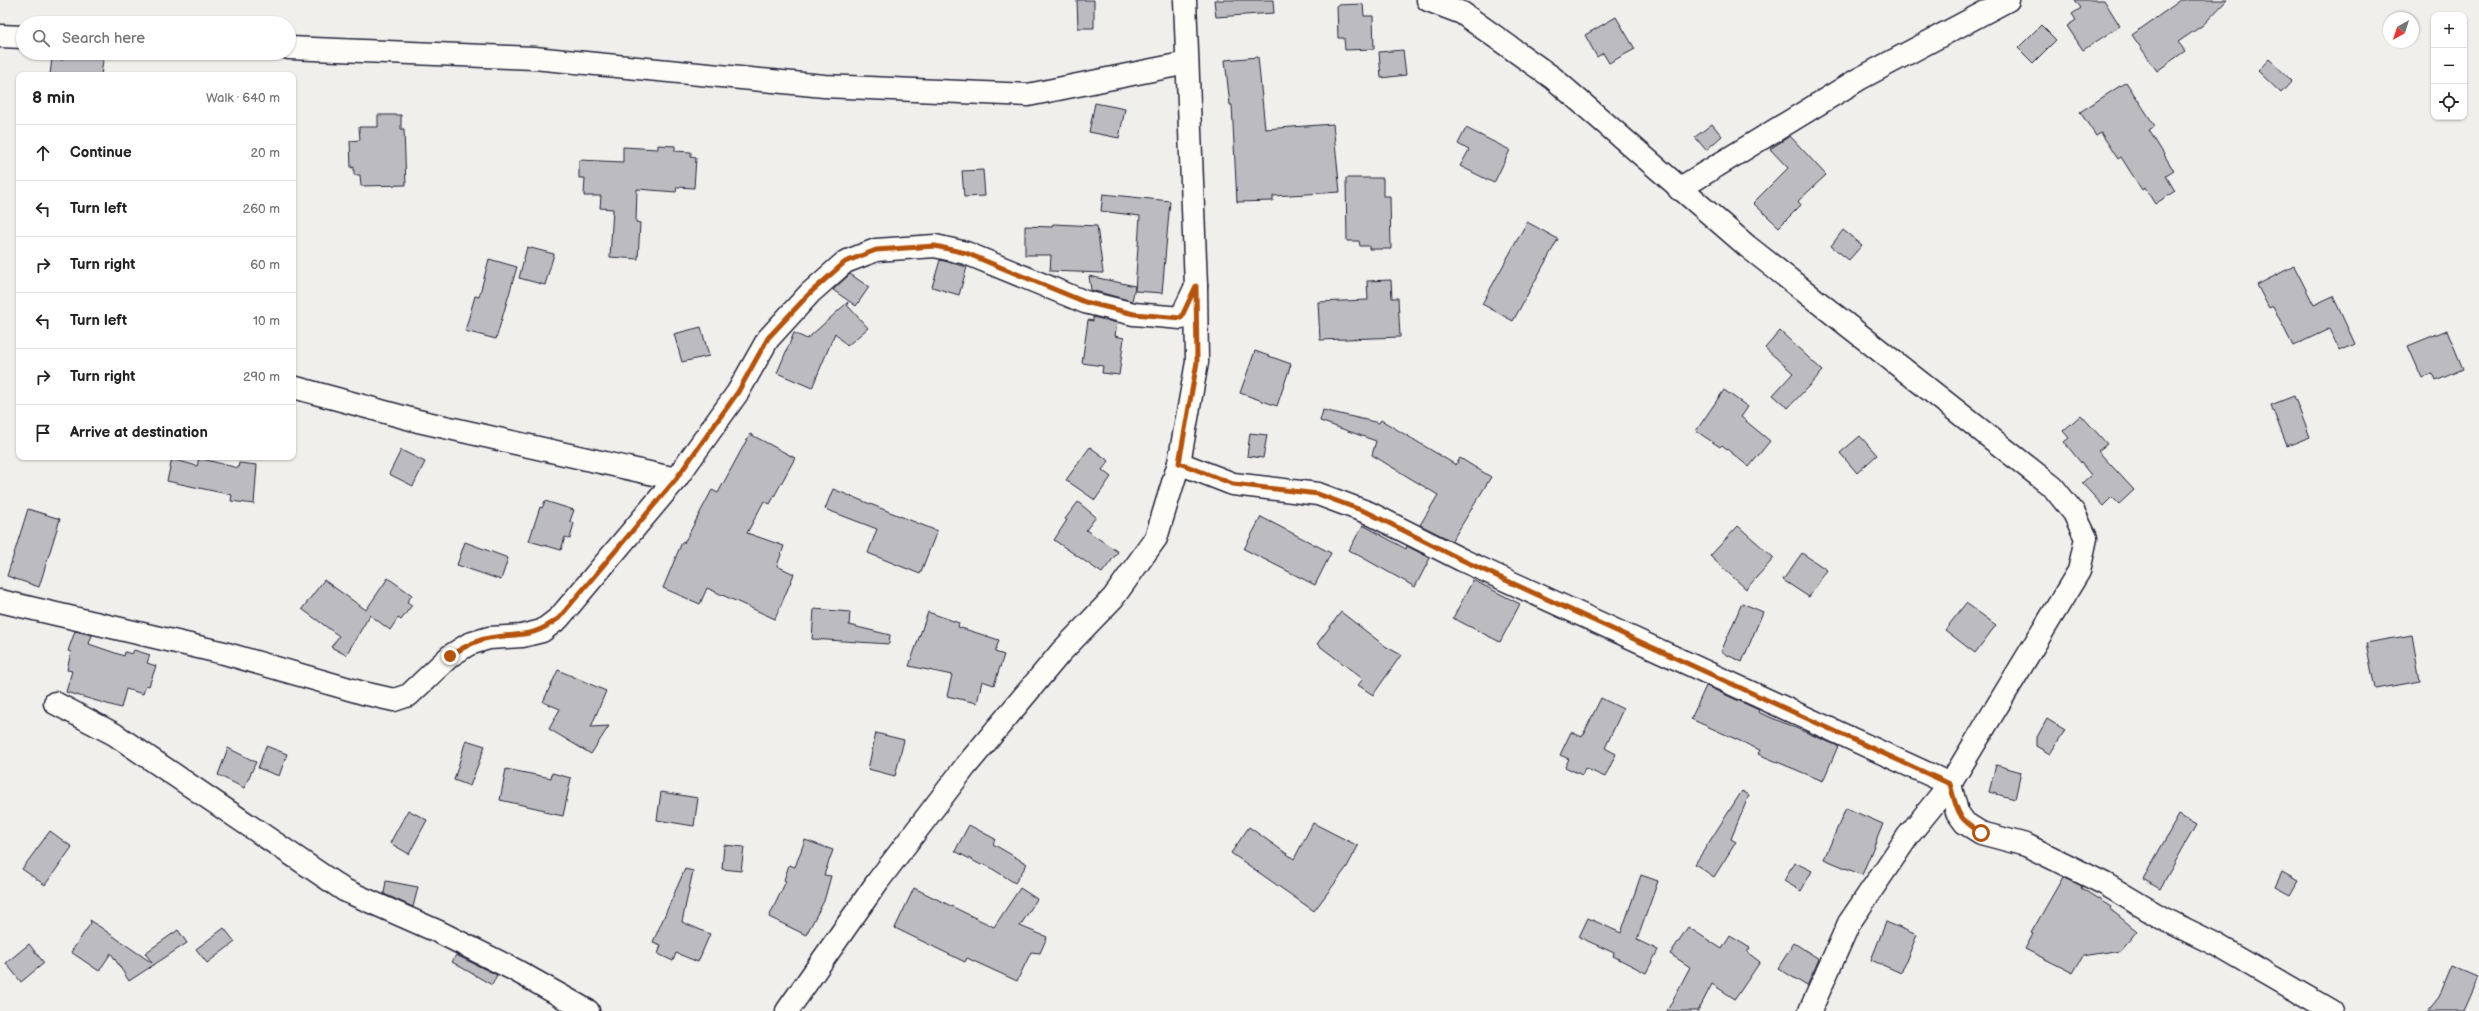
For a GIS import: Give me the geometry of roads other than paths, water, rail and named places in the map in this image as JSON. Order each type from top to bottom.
[{"type":"street","points":[[787,1011],[878,881],[964,767],[1061,652],[1113,598],[1156,538],[1179,463],[1197,362],[1196,286],[1184,0]]},
{"type":"street","points":[[1428,0],[1462,13],[1553,78],[1679,189],[1747,246],[2053,487],[2074,513],[2086,538],[2079,572],[1950,784],[1908,836],[1849,923],[1810,1011]]},
{"type":"street","points":[[1679,189],[1859,79],[2008,0]]},
{"type":"street","points":[[0,36],[16,37]]},
{"type":"street","points":[[296,48],[534,58],[824,86],[1028,96],[1187,63]]},
{"type":"street","points":[[0,601],[224,653],[363,693],[394,700],[408,695],[450,656],[469,644],[489,638],[522,636],[542,631],[559,618],[676,479],[738,392],[768,338],[810,293],[845,262],[876,250],[935,246],[966,253],[1085,302],[1134,314],[1181,318],[1196,286]]},
{"type":"street","points":[[296,387],[418,421],[676,479]]},
{"type":"street","points":[[1179,463],[1233,484],[1318,494],[1369,513],[1462,560],[1950,784]]},
{"type":"street","points":[[55,703],[114,734],[344,890],[439,932],[515,970],[588,1011]]},
{"type":"street","points":[[1950,784],[1956,812],[1965,823],[1981,833],[2026,845],[2105,884],[2162,918],[2215,944],[2331,1011]]}]
